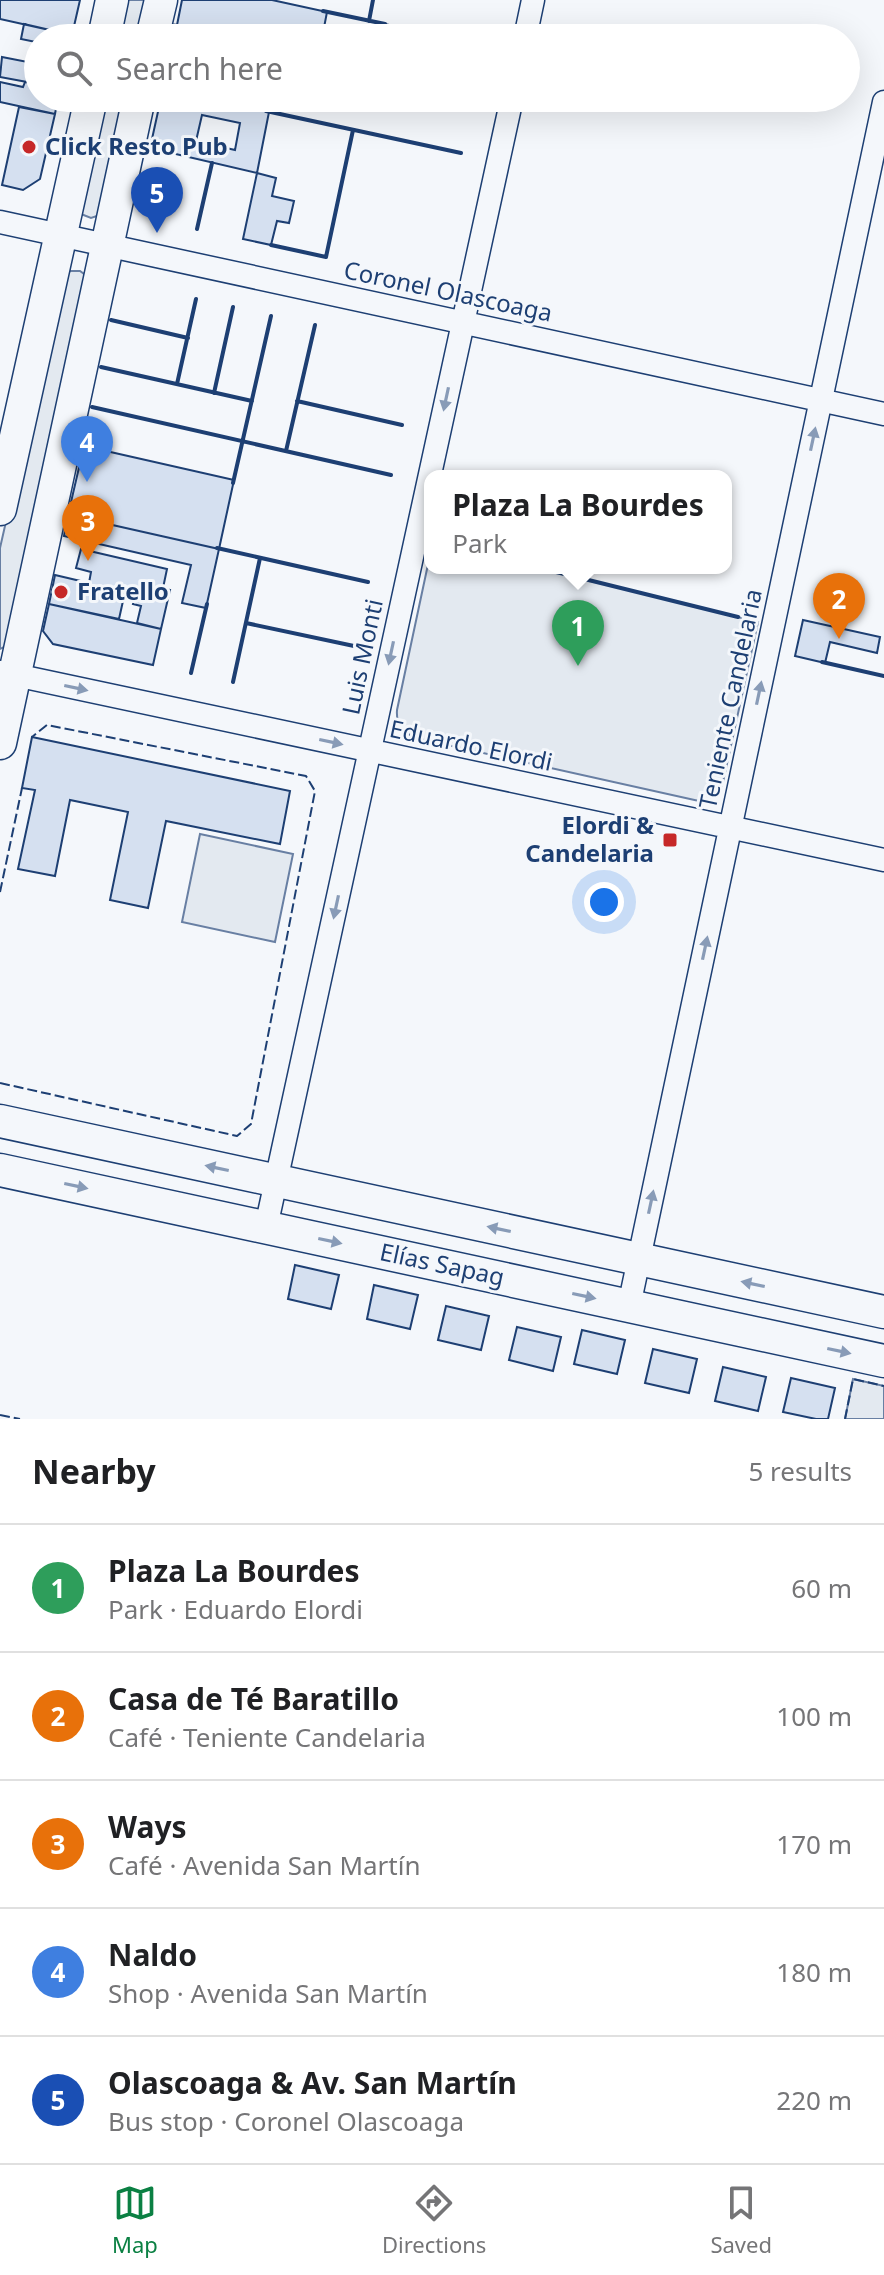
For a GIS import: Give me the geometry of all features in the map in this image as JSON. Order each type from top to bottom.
[{"type":"street","points":[[107,24],[112,0]]},
{"type":"street","points":[[161,0],[167,24]]},
{"type":"street","points":[[528,24],[533,0]]},
{"type":"street","name":"Teniente Candelaria","points":[[629,1306],[884,102]]},
{"type":"street","points":[[0,509],[88,112]]},
{"type":"street","points":[[0,743],[7,673],[108,245],[136,112]]},
{"type":"street","name":"Luis Monti","points":[[431,470],[509,112]]},
{"type":"street","name":"Coronel Olascoaga","points":[[0,222],[884,414]]},
{"type":"street","name":"Luis Monti","points":[[266,1227],[424,502]]},
{"type":"street","name":"Eduardo Elordi","points":[[7,673],[884,860]]},
{"type":"street","name":"Elías Sapag","points":[[0,1121],[884,1312]]},
{"type":"street","name":"Elías Sapag","points":[[0,1170],[884,1361]]},
{"type":"shaded area","points":[[120,0],[153,0],[148,24],[115,24]]},
{"type":"shaded area","points":[[96,112],[127,112],[100,215],[91,218],[81,214]]},
{"type":"shaded area","points":[[70,271],[80,271],[88,277],[6,646],[0,649],[0,548],[60,283]]},
{"type":"shaded area","points":[[426,574],[564,574],[758,622],[723,782],[717,794],[708,800],[699,801],[416,738],[399,724],[397,710]]},
{"type":"shaded area","points":[[200,834],[293,854],[275,942],[182,922]]},
{"type":"shaded area","points":[[853,1379],[884,1386],[884,1419],[845,1419]]},
{"type":"building","points":[[0,0],[80,0],[75,24],[24,24],[0,19]]},
{"type":"building","points":[[182,0],[272,0],[327,12],[325,24],[177,24]]},
{"type":"building","points":[[2,57],[24,61],[24,81],[0,77]]},
{"type":"building","points":[[0,82],[23,87],[24,84],[24,107],[0,102]]},
{"type":"building","name":"Click Resto Pub","points":[[19,107],[24,108],[24,112],[55,114],[40,179],[23,190],[2,185]]},
{"type":"building","points":[[158,112],[269,112],[257,173],[150,148]],"holes":[[[202,115],[240,123],[235,150],[196,141]]]},
{"type":"building","points":[[257,173],[276,178],[272,196],[294,201],[289,223],[277,221],[271,245],[243,239]]},
{"type":"building","points":[[84,446],[234,480],[219,549],[68,515]]},
{"type":"building","points":[[68,515],[219,549],[206,608],[182,603],[191,565],[64,536]]},
{"type":"building","points":[[81,549],[167,569],[163,588],[170,590],[161,629],[137,623],[141,606],[133,604],[136,594],[125,592],[119,619],[49,604],[55,575],[89,583],[91,572],[76,568]]},
{"type":"building","points":[[49,604],[161,629],[153,665],[53,644],[43,631]]},
{"type":"building","points":[[803,620],[880,637],[877,653],[830,642],[825,663],[795,656]]},
{"type":"building","points":[[32,737],[290,791],[280,844],[166,821],[148,908],[110,900],[128,812],[70,800],[55,876],[18,869],[35,790],[22,788]]},
{"type":"building","points":[[295,1265],[339,1275],[331,1309],[288,1299]]},
{"type":"building","points":[[374,1285],[418,1295],[410,1329],[367,1319]]},
{"type":"building","points":[[446,1306],[489,1316],[481,1350],[438,1340]]},
{"type":"building","points":[[517,1327],[561,1337],[553,1371],[509,1360]]},
{"type":"building","points":[[582,1330],[625,1340],[617,1374],[574,1364]]},
{"type":"building","points":[[653,1349],[697,1359],[689,1393],[645,1383]]},
{"type":"building","points":[[723,1367],[766,1377],[758,1411],[715,1401]]},
{"type":"building","points":[[791,1378],[835,1388],[828,1419],[783,1412]]},
{"type":"fence","points":[[0,1083],[237,1136],[251,1124],[315,791],[306,776],[47,725],[32,737]]},
{"type":"fence","points":[[0,892],[22,788]]},
{"type":"fence","points":[[845,1419],[853,1379],[884,1386]]},
{"type":"fence","points":[[0,1415],[20,1419]]},
{"type":"wall","points":[[369,21],[373,0]]},
{"type":"wall","points":[[323,11],[385,24]]},
{"type":"wall","points":[[271,112],[461,153]]},
{"type":"wall","points":[[271,245],[326,257],[353,130]]},
{"type":"wall","points":[[197,229],[212,163]]},
{"type":"wall","points":[[177,384],[196,299]]},
{"type":"wall","points":[[214,393],[233,307]]},
{"type":"wall","points":[[233,483],[271,316]]},
{"type":"wall","points":[[111,320],[188,338]]},
{"type":"wall","points":[[286,451],[315,325]]},
{"type":"wall","points":[[101,367],[252,401]]},
{"type":"wall","points":[[297,401],[402,425]]},
{"type":"wall","points":[[92,407],[391,475]]},
{"type":"wall","points":[[217,548],[368,582]]},
{"type":"wall","points":[[233,682],[260,558]]},
{"type":"wall","points":[[564,574],[738,617]]},
{"type":"wall","points":[[191,673],[207,604]]},
{"type":"wall","points":[[246,623],[354,646]]},
{"type":"wall","points":[[822,662],[884,676]]},
{"type":"place","name":"Click Resto Pub","points":[[29,147]]},
{"type":"place","name":"Olascoaga & Av. San Martín","points":[[157,233]]},
{"type":"place","name":"Naldo","points":[[87,482]]},
{"type":"place","name":"Ways","points":[[88,561]]},
{"type":"place","name":"Fratello","points":[[61,592]]},
{"type":"place","name":"Casa de Té Baratillo","points":[[839,639]]},
{"type":"place","name":"Plaza La Bourdes","points":[[578,666]]},
{"type":"place","name":"Elordi & Candelaria","points":[[670,840]]}]
